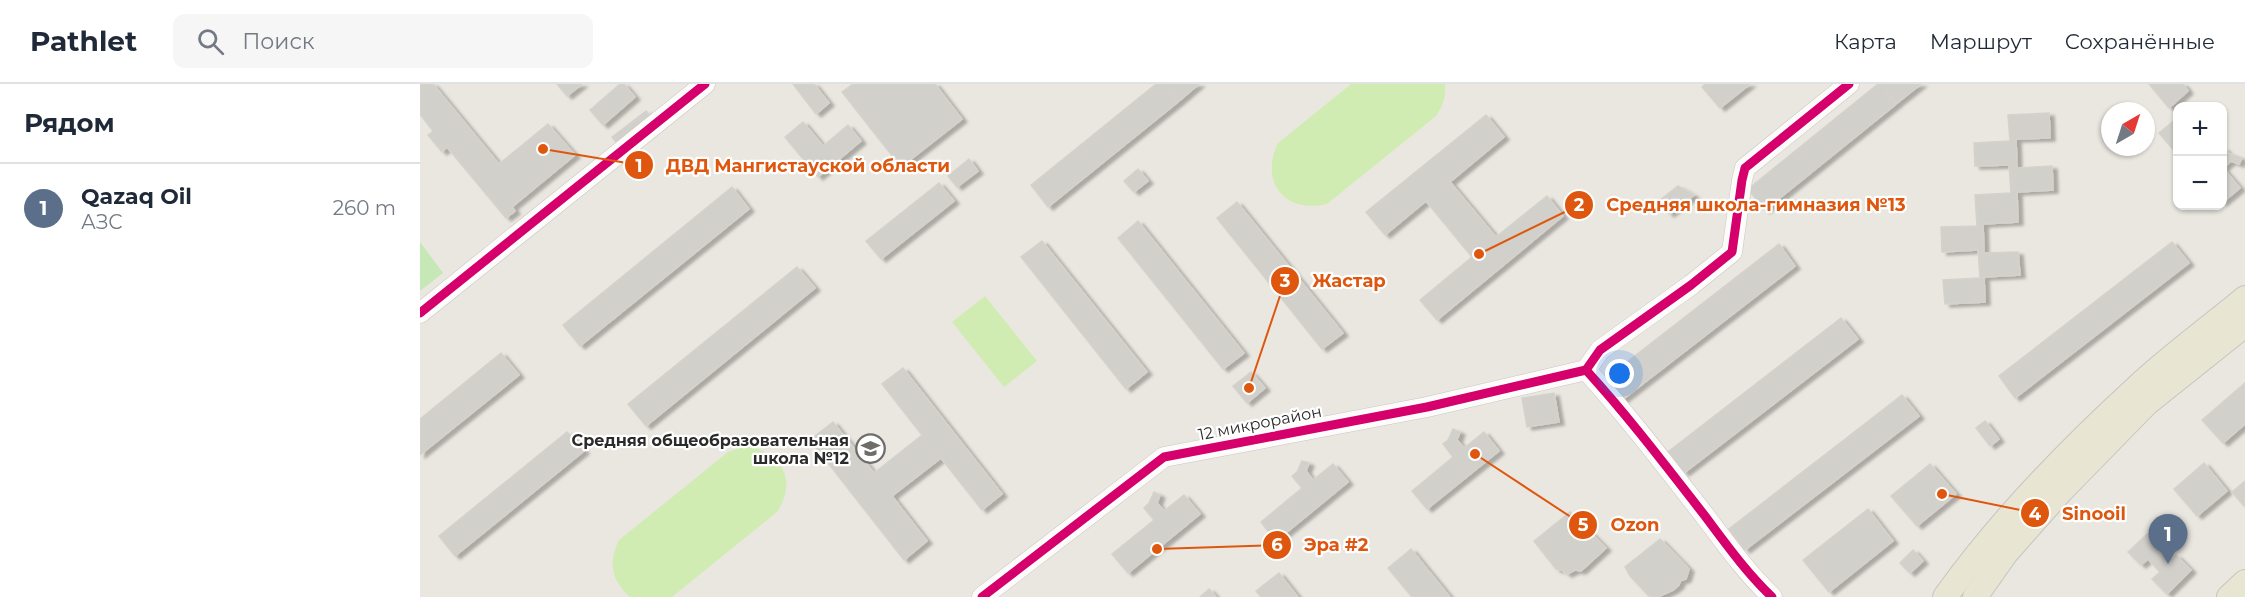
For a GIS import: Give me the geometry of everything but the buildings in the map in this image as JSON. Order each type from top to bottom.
[{"type":"main road","points":[[1945,597],[1988,540],[2047,474],[2137,387],[2245,298]]},
{"type":"main road","points":[[1975,597],[2006,553],[2045,509],[2147,403],[2245,325]]},
{"type":"main road","points":[[2229,597],[2245,582]]},
{"type":"street","points":[[420,313],[705,84]]},
{"type":"street","points":[[1772,597],[1747,572],[1640,433],[1586,370],[1600,350],[1691,285],[1732,252],[1745,168],[1849,84]]},
{"type":"street","name":"12 микрорайон","points":[[982,597],[1164,457],[1427,407],[1586,370]]},
{"type":"green space","points":[[1351,84],[1445,84],[1445,93],[1436,116],[1327,204],[1312,206],[1288,199],[1274,182],[1273,157],[1278,143]]},
{"type":"green space","points":[[420,242],[443,273],[420,291]]},
{"type":"green space","points":[[985,296],[1037,361],[1004,387],[952,322]]},
{"type":"green space","points":[[752,447],[772,457],[784,472],[786,491],[777,512],[672,597],[630,597],[619,584],[613,570],[613,556],[619,540],[728,452]]},
{"type":"cycle path","points":[[420,313],[705,84]]},
{"type":"cycle path","points":[[1586,370],[1600,350],[1691,285],[1732,252],[1745,168],[1849,84]]},
{"type":"cycle path","points":[[1586,370],[1647,442],[1745,568],[1772,597]]},
{"type":"cycle path","points":[[982,597],[1164,457],[1427,407],[1586,370]]},
{"type":"place","name":"ДВД Мангистауской области","points":[[543,149]]},
{"type":"place","name":"Средняя школа-гимназия №13","points":[[1479,254]]},
{"type":"place","name":"Жастар","points":[[1249,388]]},
{"type":"place","name":"Средняя общеобразовательная школа №12","points":[[870,449]]},
{"type":"place","name":"Ozon","points":[[1475,454]]},
{"type":"place","name":"Sinooil","points":[[1942,494]]},
{"type":"place","name":"Эра #2","points":[[1157,549]]},
{"type":"place","name":"Qazaq Oil","points":[[2168,564]]}]
